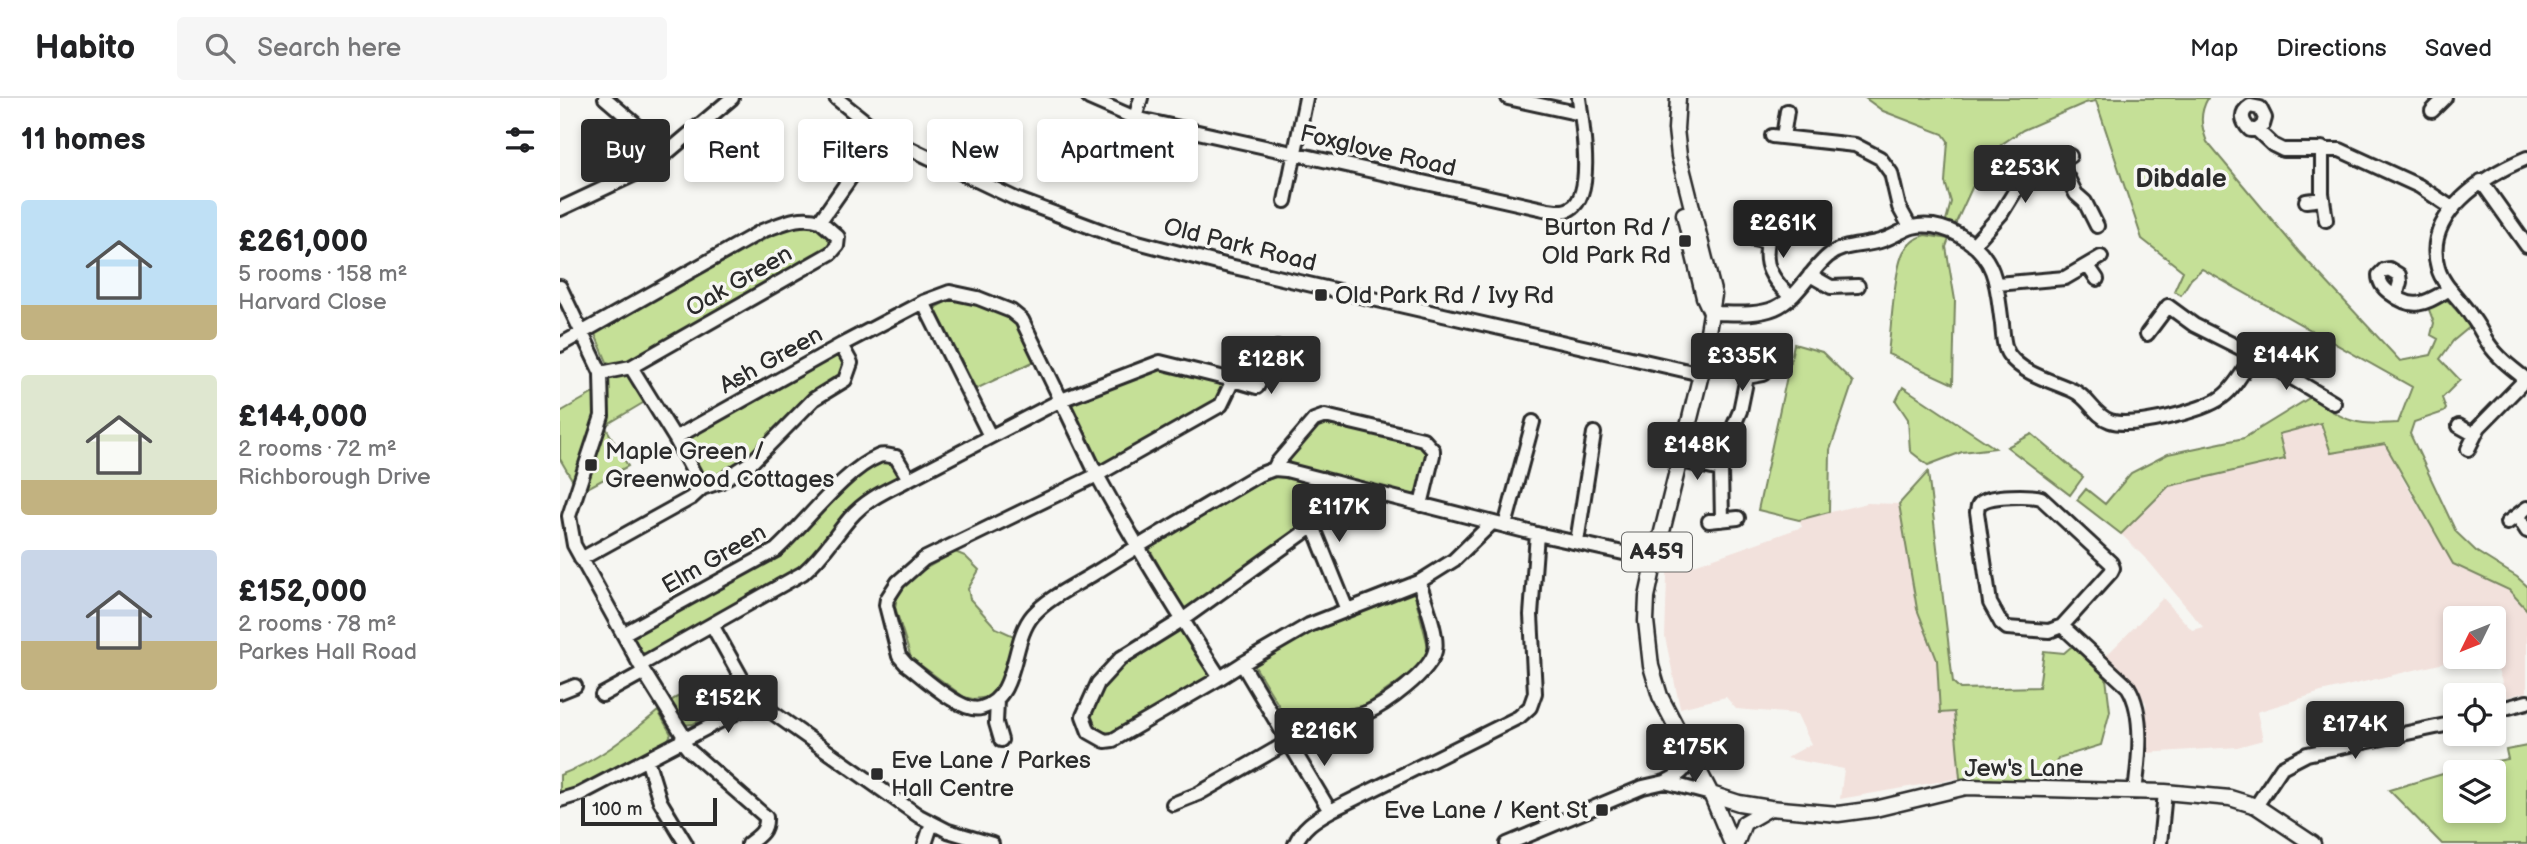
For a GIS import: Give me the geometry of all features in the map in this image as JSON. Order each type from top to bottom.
[{"type":"main road","points":[[1670,98],[1671,144],[1681,202],[1704,297],[1712,313]]},
{"type":"main road","name":"A459","points":[[1678,98],[1676,129],[1679,156],[1714,295],[1701,374],[1647,597],[1646,621],[1651,666],[1660,696],[1734,844]]},
{"type":"main road","name":"Jew's Lane","points":[[1711,794],[1739,803],[1770,808],[1838,814],[1875,809],[1966,787],[2165,792],[2230,798],[2256,806],[2313,844]]},
{"type":"main road","points":[[1734,844],[1744,823],[1770,808]]},
{"type":"street","points":[[605,98],[630,119]]},
{"type":"street","points":[[670,150],[732,98]]},
{"type":"street","name":"Old Park Road","points":[[836,98],[862,119]]},
{"type":"street","name":"Foxglove Road","points":[[1089,98],[1135,118],[1539,208],[1564,211],[1571,209],[1581,197],[1586,156],[1581,114]]},
{"type":"street","points":[[1135,118],[1141,98]]},
{"type":"street","points":[[1285,201],[1306,98]]},
{"type":"street","points":[[1508,98],[1581,114],[1578,98]]},
{"type":"street","points":[[2432,111],[2444,98]]},
{"type":"street","points":[[1787,111],[1777,136],[1855,145],[1880,158],[1891,173],[1899,207],[1910,227]]},
{"type":"street","points":[[2257,130],[2273,145],[2283,150],[2340,150],[2419,186],[2452,208]]},
{"type":"street","name":"Old Park Road","points":[[913,149],[1016,199],[1115,236],[1225,265],[1701,374]]},
{"type":"street","points":[[2322,149],[2322,199],[2326,219]]},
{"type":"street","points":[[1973,244],[2001,214],[2017,188],[2036,169],[2064,158],[2076,194],[2095,207],[2098,226]]},
{"type":"street","points":[[2468,449],[2479,427],[2527,380],[2498,356],[2437,267],[2438,228],[2452,208],[2481,181],[2527,158]]},
{"type":"street","points":[[2481,181],[2527,246]]},
{"type":"street","points":[[560,209],[618,182]]},
{"type":"street","points":[[820,221],[847,182]]},
{"type":"street","points":[[2306,201],[2322,199]]},
{"type":"street","name":"Oak Green","points":[[560,345],[762,232],[794,219],[810,218],[820,221],[838,237],[837,246],[831,253],[631,367]]},
{"type":"street","points":[[1772,223],[1766,242],[1769,272],[1791,297]]},
{"type":"street","points":[[1712,313],[1758,312],[1776,307],[1791,297],[1830,254],[1840,249],[1881,241],[1910,227],[1935,226],[1954,232],[1973,244],[1986,258],[1997,284],[2005,344],[2009,355],[2032,373],[2082,395],[2096,412],[2110,421],[2126,424],[2195,411],[2224,396],[2254,355]]},
{"type":"street","points":[[1745,237],[1766,242]]},
{"type":"street","points":[[1997,284],[2057,279],[2088,266],[2101,257]]},
{"type":"street","points":[[2088,266],[2097,279]]},
{"type":"street","points":[[1810,275],[1844,294],[1858,286]]},
{"type":"street","points":[[560,286],[601,373],[602,416],[565,516],[571,534],[581,559],[689,750],[759,808],[766,817],[763,832],[748,844]]},
{"type":"street","points":[[2396,297],[2410,305],[2416,305],[2450,289]]},
{"type":"street","points":[[841,345],[923,302],[950,292],[961,293],[1017,315],[1097,475],[1137,547],[1220,678]]},
{"type":"street","points":[[2147,334],[2171,300],[2194,325],[2254,355],[2334,403]]},
{"type":"street","points":[[923,302],[990,436]]},
{"type":"street","name":"Ash Green","points":[[581,559],[691,498],[702,488],[720,482],[754,461],[814,399],[845,380],[851,363],[841,345],[675,438]]},
{"type":"street","points":[[602,695],[712,625],[803,573],[822,556],[851,517],[873,497],[990,436],[1061,400],[1160,362],[1257,387],[1277,348]]},
{"type":"street","points":[[1736,366],[1748,377]]},
{"type":"street","points":[[601,373],[631,367],[702,488]]},
{"type":"street","points":[[1748,377],[1763,374]]},
{"type":"street","points":[[1738,518],[1716,521],[1721,470],[1748,377]]},
{"type":"street","points":[[996,723],[958,703],[899,656],[886,605],[898,582],[924,559],[1097,475],[1221,405],[1233,380]]},
{"type":"street","points":[[1274,469],[1314,420],[1325,416],[1423,439],[1429,443],[1433,455],[1421,505]]},
{"type":"street","points":[[1505,526],[1533,422]]},
{"type":"street","points":[[2459,426],[2475,435]]},
{"type":"street","points":[[1577,542],[1594,433]]},
{"type":"street","name":"Elm Green","points":[[623,634],[776,550],[838,487],[861,467],[881,455],[896,457],[909,479]]},
{"type":"street","points":[[1681,461],[1721,470]]},
{"type":"street","points":[[1001,740],[996,723],[998,700],[1005,688],[1024,629],[1033,616],[1046,604],[1137,547],[1258,475],[1274,469],[1537,534],[1655,560]]},
{"type":"street","points":[[1323,479],[1313,526],[1347,610]]},
{"type":"street","points":[[2032,495],[2041,498],[2111,563],[2111,572],[2062,626],[2049,631],[2007,628],[1996,616],[1990,603],[1977,512],[1982,502],[2032,495]]},
{"type":"street","points":[[2517,516],[2527,531]]},
{"type":"street","points":[[1313,526],[1182,620],[1121,658],[1109,669],[1085,707],[1083,716],[1089,732],[1105,741],[1113,740],[1309,625],[1419,582],[1454,560],[1492,523]]},
{"type":"street","points":[[1295,844],[1310,823],[1330,811],[1519,717],[1530,707],[1535,693],[1531,615],[1537,534]]},
{"type":"street","points":[[1173,804],[1198,794],[1324,722],[1342,716],[1364,714],[1407,685],[1427,666],[1435,652],[1435,639],[1419,582]]},
{"type":"street","points":[[712,625],[741,677]]},
{"type":"street","points":[[2062,626],[2128,687],[2135,697],[2138,737],[2135,792]]},
{"type":"street","points":[[1242,664],[1330,811]]},
{"type":"street","points":[[560,692],[575,686]]},
{"type":"street","points":[[974,710],[998,700]]},
{"type":"street","points":[[2506,708],[2527,702]]},
{"type":"street","points":[[560,800],[580,794],[743,709],[769,710],[932,823],[948,831],[992,844]]},
{"type":"street","points":[[2256,806],[2282,766],[2307,754],[2443,726]]},
{"type":"street","points":[[1507,844],[1643,787],[1665,782],[1682,774],[1692,756]]},
{"type":"street","points":[[647,759],[660,801],[686,844]]},
{"type":"street","points":[[1665,782],[1711,794]]},
{"type":"street","points":[[2160,844],[2165,792]]},
{"type":"street","points":[[925,844],[932,823]]},
{"type":"shaded area","points":[[2322,423],[2331,453],[2385,444],[2453,564],[2509,590],[2527,610],[2527,692],[2507,697],[2506,683],[2502,683],[2497,669],[2506,669],[2506,606],[2443,606],[2443,663],[2321,692],[2257,712],[2263,740],[2237,747],[2145,753],[2146,703],[2131,680],[2105,657],[2163,598],[2192,630],[2203,627],[2150,563],[2121,534],[2169,486],[2285,459],[2278,434]]},
{"type":"shaded area","points":[[1867,503],[1899,504],[1917,609],[1937,660],[1940,713],[1954,711],[1960,778],[1840,799],[1844,769],[1786,758],[1811,744],[1797,714],[1736,709],[1726,697],[1680,708],[1665,637],[1668,549],[1680,570],[1802,527],[1799,520]]},
{"type":"green space","points":[[1865,98],[2208,98],[2202,120],[2207,142],[2299,252],[2400,361],[2431,355],[2438,339],[2431,335],[2434,323],[2428,307],[2446,299],[2471,326],[2453,341],[2440,359],[2460,380],[2442,398],[2446,409],[2414,422],[2410,434],[2456,532],[2477,552],[2527,586],[2527,610],[2509,590],[2453,564],[2385,444],[2331,453],[2321,423],[2279,434],[2285,459],[2169,486],[2121,534],[2077,500],[2086,489],[2105,504],[2131,473],[2168,454],[2244,438],[2311,397],[2342,417],[2361,423],[2398,423],[2412,387],[2202,269],[2191,279],[2181,295],[2174,291],[2183,271],[2142,239],[2096,101],[2085,103],[2023,130],[2002,144],[1982,166],[1954,227],[1945,224],[1951,202],[1945,182],[1948,141],[1943,134],[1883,111]]},
{"type":"green space","points":[[795,223],[814,224],[822,228],[834,242],[831,249],[635,361],[617,365],[607,362],[594,332]]},
{"type":"green space","points":[[1925,235],[1949,239],[1946,247],[1955,300],[1953,384],[1888,354],[1895,285],[1901,260],[1910,243]]},
{"type":"green space","points":[[951,299],[977,302],[1015,317],[1037,360],[976,389],[935,308]]},
{"type":"green space","points":[[1794,344],[1822,352],[1853,382],[1830,450],[1829,512],[1799,520],[1758,510]]},
{"type":"green space","points":[[841,350],[848,363],[843,375],[778,435],[760,451],[724,475],[708,481],[701,475],[684,443],[685,439]]},
{"type":"green space","points":[[1166,367],[1225,383],[1222,399],[1104,466],[1097,464],[1069,407],[1075,400]]},
{"type":"green space","points":[[632,371],[648,400],[606,425],[608,377]]},
{"type":"green space","points":[[1903,387],[1995,448],[1962,452],[1928,465],[1910,451],[1908,419],[1896,401]]},
{"type":"green space","points":[[597,391],[593,430],[574,483],[560,459],[560,412]]},
{"type":"green space","points":[[1328,421],[1422,443],[1429,454],[1421,494],[1411,497],[1285,465],[1302,438]]},
{"type":"green space","points":[[605,426],[628,466],[582,491]]},
{"type":"green space","points":[[2032,434],[2083,477],[2070,495],[2007,447]]},
{"type":"green space","points":[[883,458],[896,465],[900,475],[897,480],[802,569],[641,658],[630,636],[785,548],[809,526],[850,479]]},
{"type":"green space","points":[[1928,472],[1953,682],[1960,689],[2039,687],[2044,651],[2064,653],[2072,646],[2106,678],[2110,711],[2101,745],[2058,758],[2047,783],[1960,778],[1954,712],[1940,713],[1937,660],[1917,609],[1899,504]]},
{"type":"green space","points":[[1285,474],[1319,483],[1310,523],[1186,614],[1149,548],[1261,482]]},
{"type":"green space","points":[[1329,486],[1376,498],[1363,512],[1318,529],[1323,493]]},
{"type":"green space","points":[[955,552],[965,556],[979,570],[968,589],[970,599],[996,628],[1016,637],[1000,686],[990,697],[964,697],[911,658],[895,607],[898,594],[909,578]]},
{"type":"green space","points":[[1414,592],[1430,654],[1415,670],[1366,705],[1334,712],[1295,732],[1254,665],[1314,629],[1381,601]]},
{"type":"green space","points":[[1179,629],[1210,675],[1206,682],[1111,736],[1093,730],[1087,719],[1101,687],[1111,675],[1135,654]]},
{"type":"green space","points":[[742,685],[773,701],[725,706],[693,724],[682,725],[668,703],[694,691]]},
{"type":"green space","points":[[658,711],[671,734],[668,740],[576,790],[560,794],[560,775],[600,755]]},
{"type":"green space","points":[[2527,746],[2527,844],[2442,844],[2389,790],[2443,774],[2443,823],[2506,823],[2506,760],[2502,760],[2508,759],[2506,750]]},
{"type":"place","name":"Burton Rd / Old Park Rd","points":[[1685,241]]},
{"type":"place","name":"Old Park Rd / Ivy Rd","points":[[1321,295]]},
{"type":"place","name":"Maple Green / Greenwood Cottages","points":[[591,465]]},
{"type":"place","name":"Eve Lane / Parkes Hall Centre","points":[[877,774]]},
{"type":"place","name":"Eve Lane / Kent St","points":[[1602,810]]},
{"type":"district","name":"Dibdale","points":[[2181,179]]}]
